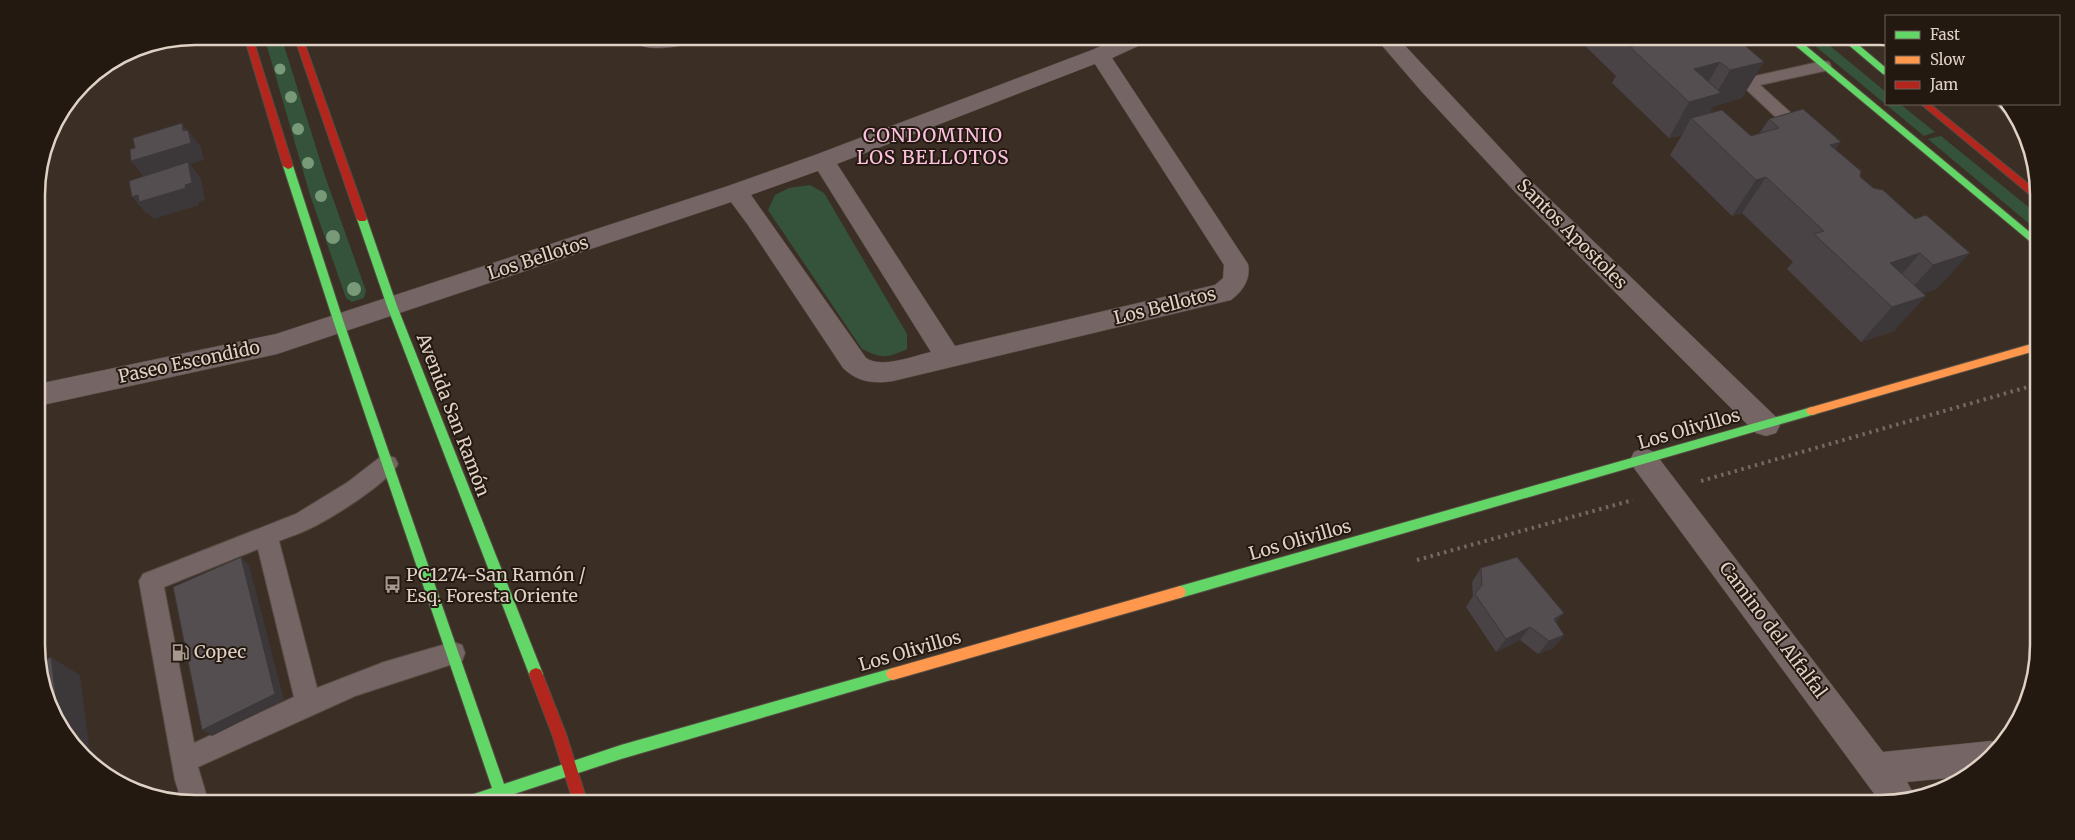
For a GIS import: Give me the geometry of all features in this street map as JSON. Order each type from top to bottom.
[{"type":"street","points":[[251,45],[339,323],[502,795]]},
{"type":"street","name":"Avenida San Ramón","points":[[301,45],[392,306],[572,769],[579,795]]},
{"type":"street","name":"Los Bellotos","points":[[339,323],[736,192],[823,161],[1122,45]]},
{"type":"street","name":"Santos Apostoles","points":[[1392,45],[1460,120],[1587,251],[1766,425]]},
{"type":"street","points":[[1798,45],[2030,238]]},
{"type":"street","points":[[1853,45],[1885,71]]},
{"type":"street","name":"Los Bellotos","points":[[736,192],[757,219],[852,361],[861,369],[878,373],[950,358],[1222,293],[1234,283],[1237,271],[1232,258],[1100,55]]},
{"type":"street","points":[[1926,105],[2030,190]]},
{"type":"street","points":[[1939,132],[1944,129],[1943,118]]},
{"type":"street","points":[[1900,131],[1927,136]]},
{"type":"street","points":[[823,161],[950,358]]},
{"type":"street","name":"Paseo Escondido","points":[[45,394],[276,344],[339,323]]},
{"type":"street","name":"Los Olivillos","points":[[510,795],[572,769],[621,752],[2030,348]]},
{"type":"street","name":"Camino del Alfalfal","points":[[1644,460],[1669,490],[1895,794]]},
{"type":"street","points":[[1875,769],[1977,758]]},
{"type":"lane","points":[[1727,64],[1820,149]]},
{"type":"lane","points":[[1747,82],[1822,66]]},
{"type":"lane","points":[[193,795],[188,780],[151,581],[304,521],[356,489],[387,464]]},
{"type":"lane","points":[[266,536],[308,703]]},
{"type":"lane","points":[[185,760],[308,703],[417,661],[453,653]]},
{"type":"green space","points":[[267,45],[284,45],[325,176],[366,291],[364,298],[352,302],[346,298],[310,195]]},
{"type":"green space","points":[[1814,45],[1829,45],[1885,91],[1885,104]]},
{"type":"green space","points":[[1886,105],[1901,105],[1935,132],[1924,136]]},
{"type":"green space","points":[[1941,136],[2030,208],[2030,224],[1928,139]]},
{"type":"green space","name":"CONDOMINIO LOS BELLOTOS","points":[[810,185],[824,193],[907,334],[907,349],[890,356],[880,356],[862,349],[768,210],[775,195],[789,188]]},
{"type":"building","points":[[1637,45],[1744,45],[1764,62],[1730,70],[1720,62],[1694,69],[1721,93],[1689,102],[1630,47]]},
{"type":"building","points":[[1803,109],[1841,142],[1830,145],[1861,171],[1860,177],[1873,188],[1883,190],[1915,219],[1926,215],[1970,253],[1933,265],[1920,253],[1890,263],[1926,296],[1892,307],[1814,234],[1824,231],[1766,177],[1756,180],[1691,118],[1722,110],[1751,136],[1779,128],[1769,119]]},
{"type":"building","points":[[182,123],[183,131],[188,130],[191,143],[131,161],[130,149],[135,148],[133,138]]},
{"type":"building","points":[[188,162],[192,183],[185,185],[186,188],[139,202],[138,195],[132,197],[129,181]]},
{"type":"building","points":[[241,557],[275,694],[202,730],[173,587]]},
{"type":"building","points":[[1517,557],[1564,613],[1554,619],[1564,635],[1549,641],[1530,627],[1506,639],[1475,594],[1482,585],[1481,568]]},
{"type":"building","points":[[51,657],[57,702],[48,674],[46,660]]},
{"type":"traffic: fast","points":[[1799,45],[2030,238]]},
{"type":"traffic: fast","points":[[1853,45],[1885,71]]},
{"type":"traffic: fast","points":[[288,166],[339,323],[501,795]]},
{"type":"traffic: fast","points":[[362,219],[392,306],[536,674]]},
{"type":"traffic: fast","points":[[1180,592],[1812,411]]},
{"type":"traffic: fast","points":[[491,795],[621,752],[893,674]]},
{"type":"traffic: slow","points":[[1812,411],[2030,348]]},
{"type":"traffic: slow","points":[[893,674],[1180,592]]},
{"type":"traffic: jam","points":[[251,45],[288,166]]},
{"type":"traffic: jam","points":[[301,45],[362,219]]},
{"type":"traffic: jam","points":[[1926,105],[2030,190]]},
{"type":"traffic: jam","points":[[536,674],[559,734],[578,795]]},
{"type":"place","name":"PC1274-San Ramón / Esq. Foresta Oriente","points":[[392,585]]},
{"type":"place","name":"Copec","points":[[180,652]]},
{"type":"district","name":"CONDOMINIO LOS BELLOTOS","points":[[933,146]]}]
